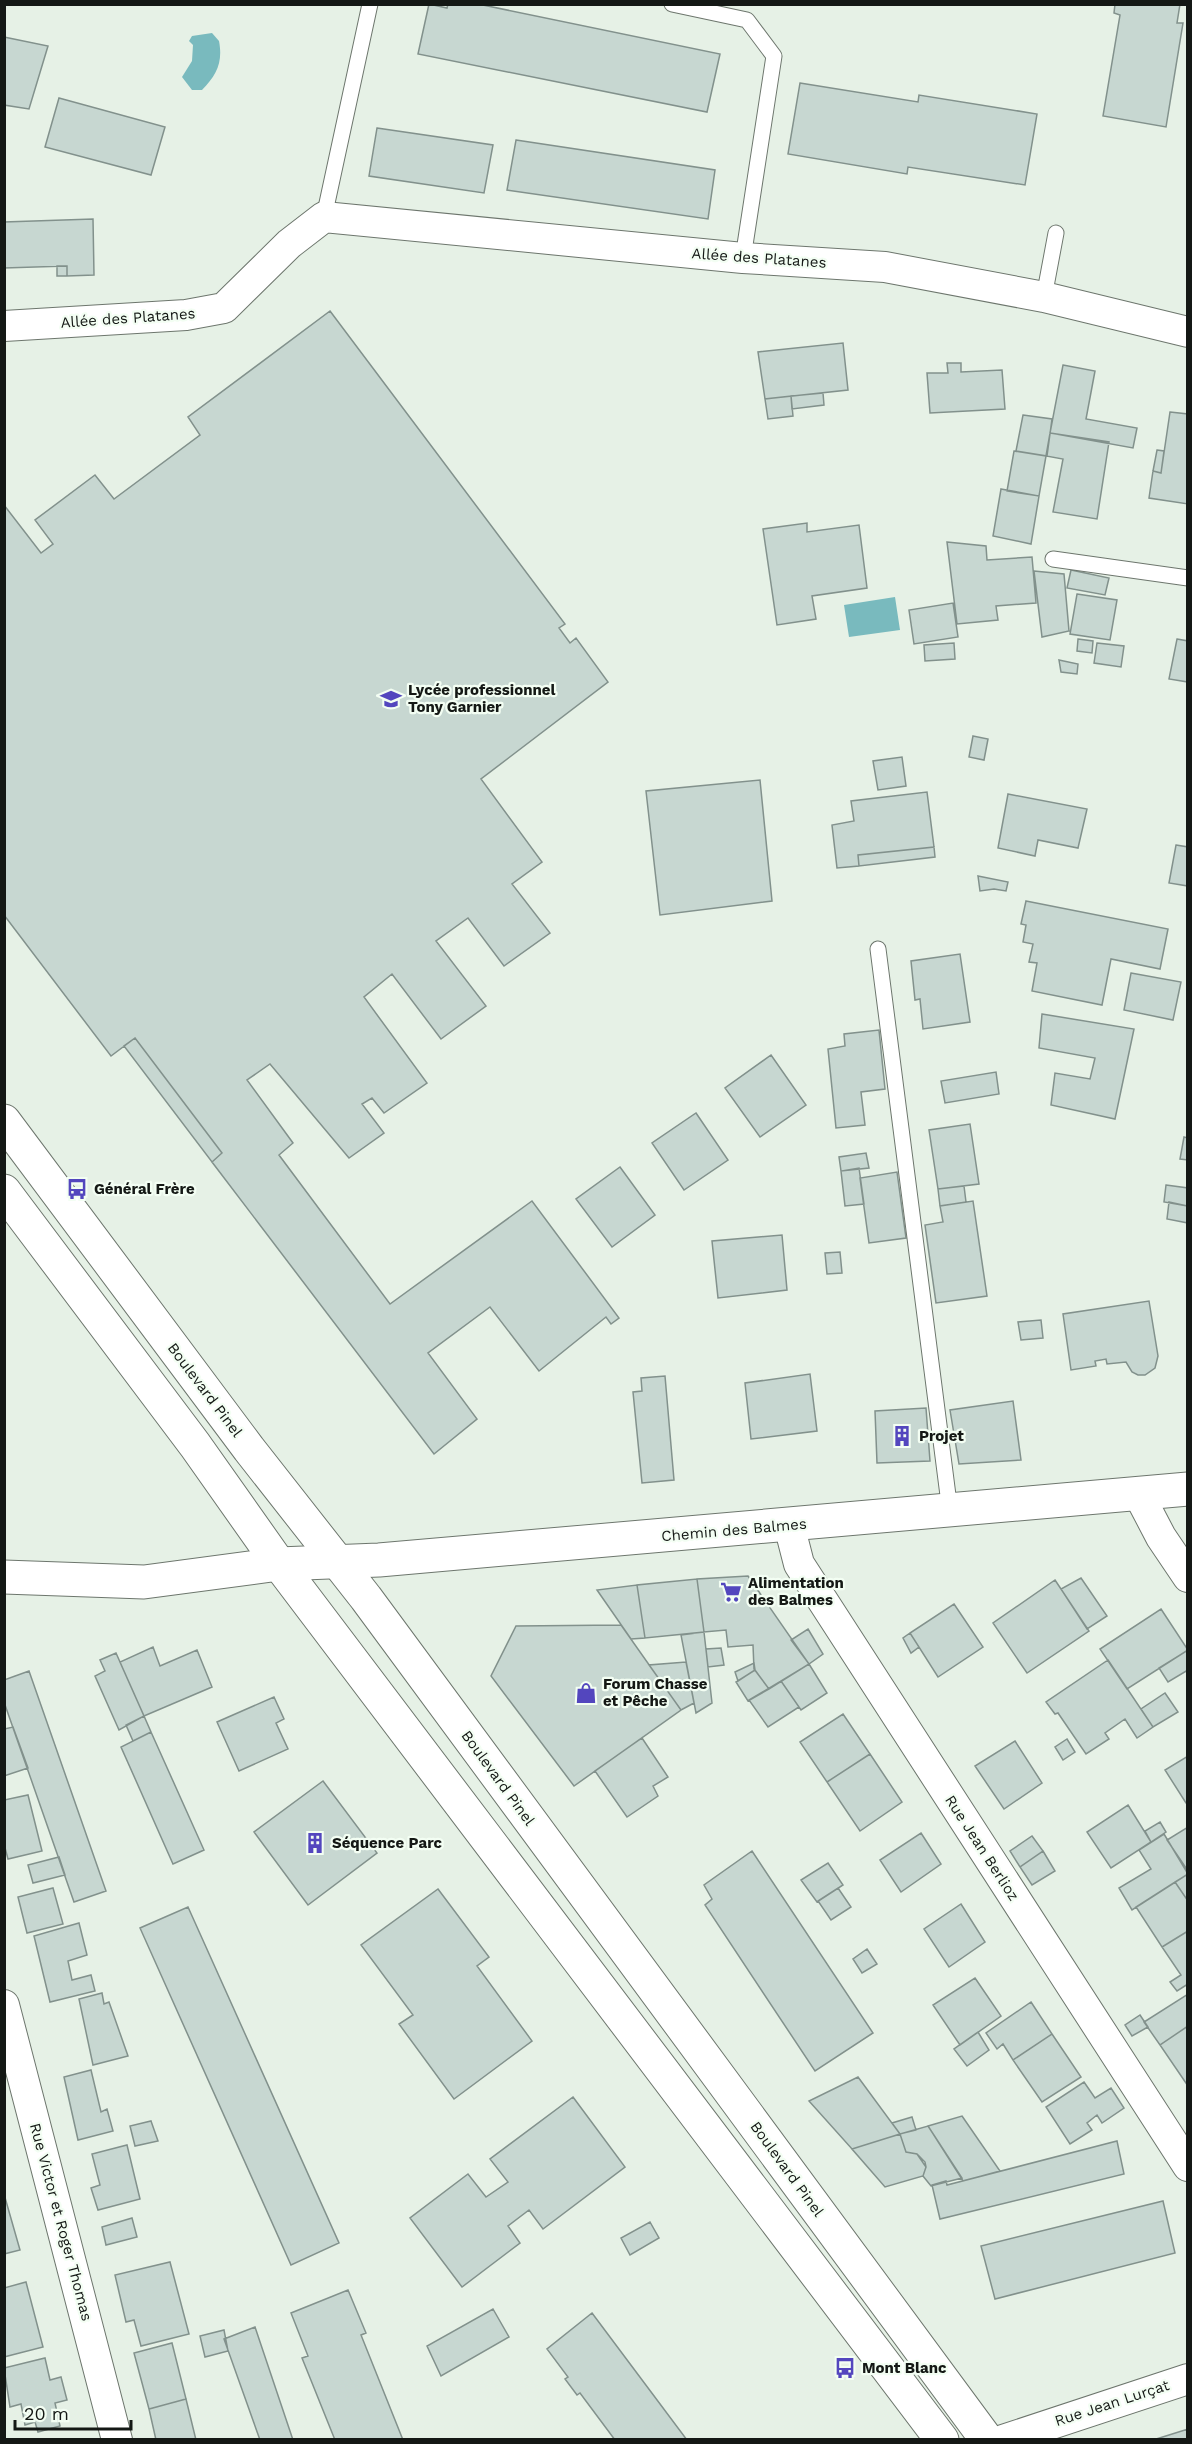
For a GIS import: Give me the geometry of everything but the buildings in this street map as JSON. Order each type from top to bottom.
[{"type":"main road","name":"Boulevard Pinel","points":[[4,1121],[245,1444],[366,1598],[987,2439]]},
{"type":"main road","points":[[4,1191],[195,1445],[279,1564],[942,2439]]},
{"type":"main road","name":"Chemin des Balmes","points":[[4,1577],[144,1582],[279,1564],[338,1563],[1188,1489]]},
{"type":"street","name":"Allée des Platanes","points":[[4,326],[186,315],[224,308],[289,244],[324,217],[743,258],[885,267],[1044,297],[1188,332]]},
{"type":"street","points":[[1137,1494],[1161,1537],[1188,1577]]},
{"type":"street","name":"Rue Jean Berlioz","points":[[789,1525],[799,1564],[1188,2166]]},
{"type":"street","name":"Rue Victor et Roger Thomas","points":[[4,2005],[117,2439]]},
{"type":"street","name":"Rue Jean Lurçat","points":[[1004,2439],[1188,2379]]},
{"type":"lane","points":[[324,217],[370,4]]},
{"type":"lane","points":[[672,4],[747,20],[774,56],[743,258]]},
{"type":"lane","points":[[1044,297],[1056,233]]},
{"type":"lane","points":[[1053,559],[1188,578]]},
{"type":"lane","points":[[878,949],[950,1511]]},
{"type":"water","points":[[212,33],[219,41],[218,68],[202,90],[192,90],[182,77],[192,61],[193,45],[189,41],[192,36]]},
{"type":"water","points":[[895,597],[900,630],[849,637],[844,605]]},
{"type":"place","name":"Lycée professionnel Tony Garnier","points":[[391,699]]},
{"type":"place","name":"Général Frère","points":[[77,1189]]},
{"type":"place","name":"Projet","points":[[902,1436]]},
{"type":"place","name":"Alimentation des Balmes","points":[[731,1592]]},
{"type":"place","name":"Forum Chasse et Pêche","points":[[586,1693]]},
{"type":"place","name":"Séquence Parc","points":[[315,1843]]},
{"type":"place","name":"Mont Blanc","points":[[845,2368]]}]
